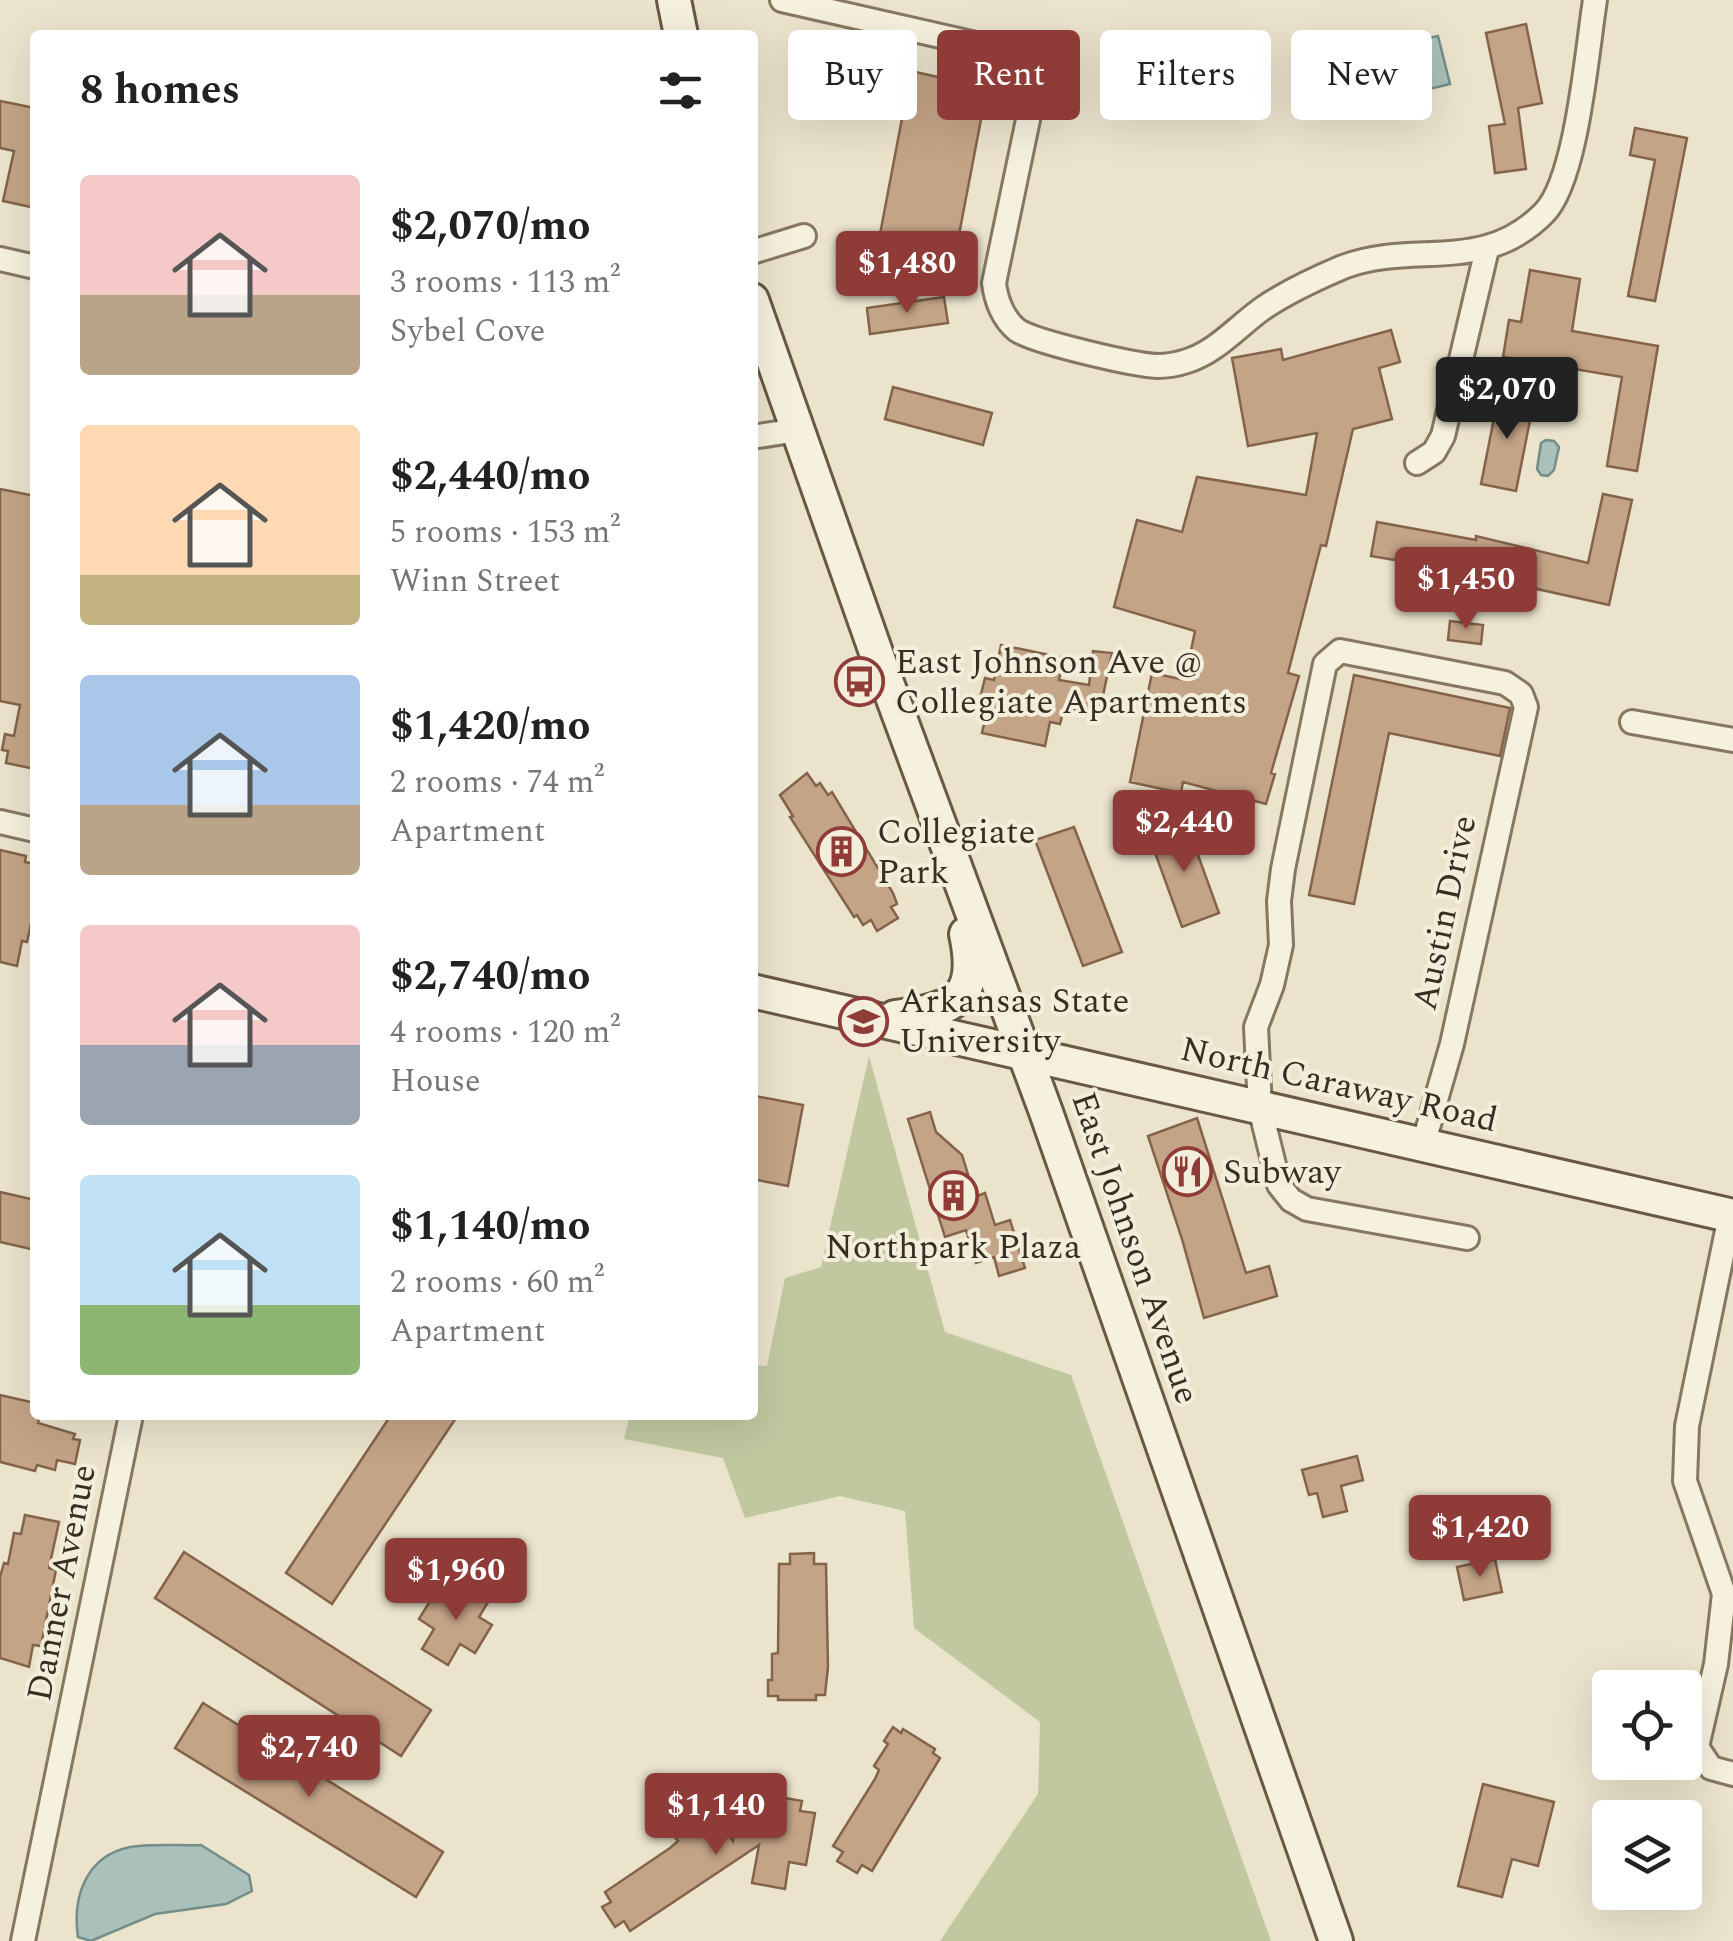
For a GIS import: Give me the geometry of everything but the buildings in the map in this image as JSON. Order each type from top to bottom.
[{"type":"main road","points":[[674,0],[680,30]]},
{"type":"main road","name":"East Johnson Avenue","points":[[758,317],[1024,1054],[1336,1941]]},
{"type":"main road","points":[[871,1020],[936,1012],[956,1001],[968,982],[972,959],[949,851]]},
{"type":"main road","name":"North Caraway Road","points":[[758,992],[1731,1216]]},
{"type":"street","points":[[782,0],[1020,54],[1030,67],[1035,86],[994,283],[1004,315],[1017,330],[1036,339],[1154,366],[1184,362],[1212,349],[1266,306],[1346,266],[1392,255],[1487,249],[1547,211],[1568,164],[1595,0]]},
{"type":"street","points":[[758,250],[804,236]]},
{"type":"street","points":[[1417,463],[1434,452],[1443,436],[1487,249]]},
{"type":"street","points":[[0,259],[30,266]]},
{"type":"street","points":[[758,436],[798,430]]},
{"type":"street","name":"Austin Drive","points":[[1260,1108],[1256,1028],[1272,985],[1280,945],[1283,869],[1325,664],[1334,654],[1346,650],[1505,683],[1522,694],[1526,708],[1452,1044],[1422,1146]]},
{"type":"street","points":[[1632,722],[1733,740]]},
{"type":"street","points":[[0,822],[30,829]]},
{"type":"street","points":[[1260,1108],[1276,1179],[1291,1200],[1308,1209],[1467,1238]]},
{"type":"street","points":[[1731,1216],[1686,1426],[1685,1481],[1724,1594],[1716,1664],[1697,1748],[1711,1768],[1733,1774]]},
{"type":"street","name":"Danner Avenue","points":[[23,1941],[131,1420]]},
{"type":"green space","points":[[869,1056],[945,1332],[1071,1375],[1271,1941],[940,1941],[1038,1794],[1040,1722],[914,1628],[905,1511],[840,1496],[745,1518],[723,1458],[624,1439],[629,1420],[758,1420],[758,1365],[767,1366],[785,1278],[821,1267]]},
{"type":"water","points":[[1438,36],[1450,84],[1432,88],[1432,37]]},
{"type":"water","points":[[1546,440],[1559,447],[1554,470],[1548,476],[1537,469],[1541,443]]},
{"type":"water","points":[[201,1845],[249,1875],[252,1891],[226,1904],[155,1914],[91,1941],[78,1937],[80,1893],[102,1859],[130,1847]]},
{"type":"place","name":"East Johnson Ave @ Collegiate Apartments","points":[[860,682]]},
{"type":"place","name":"Collegiate Park","points":[[842,852]]},
{"type":"place","name":"Arkansas State University","points":[[864,1021]]},
{"type":"place","name":"Subway","points":[[1188,1172]]},
{"type":"place","name":"Northpark Plaza","points":[[953,1195]]}]
